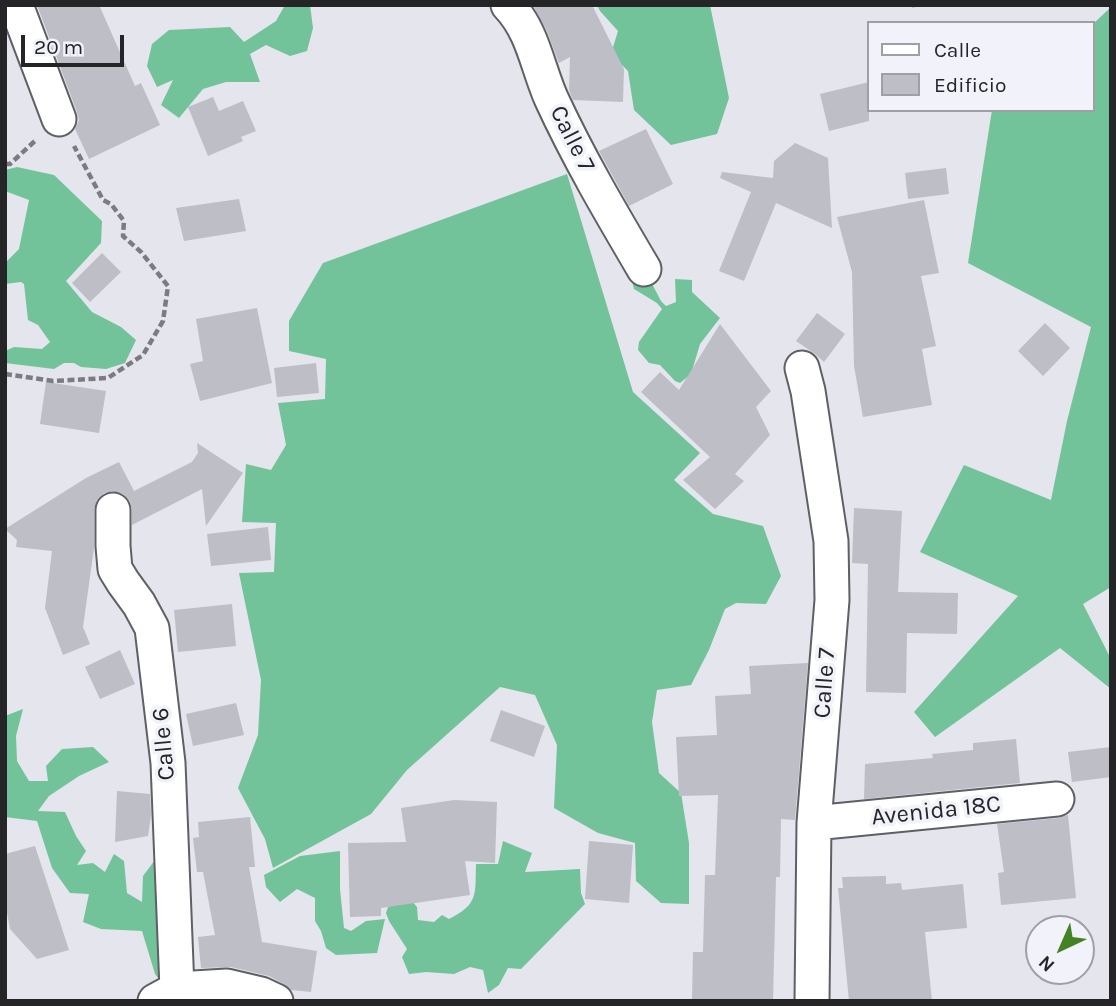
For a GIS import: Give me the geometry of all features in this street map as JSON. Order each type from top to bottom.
[{"type":"street","points":[[16,5],[59,120]]},
{"type":"street","name":"Calle 7","points":[[508,5],[527,31],[550,96],[586,170],[644,269]]},
{"type":"street","name":"Calle 7","points":[[802,368],[808,391],[831,541],[832,600],[814,823],[813,1001]]},
{"type":"street","name":"Calle 6","points":[[113,510],[116,569],[152,628],[168,763],[166,995]]},
{"type":"street","name":"Avenida 18C","points":[[814,823],[1057,799]]},
{"type":"street","points":[[166,995],[227,986],[261,994],[276,1001]]},
{"type":"path","points":[[5,374],[53,381],[108,378],[143,355],[163,321],[168,286],[141,252],[123,236],[124,221],[111,204],[103,200],[59,120]]},
{"type":"green space","points":[[285,5],[310,5],[313,28],[307,51],[290,56],[266,45],[250,54],[260,82],[226,82],[203,89],[179,118],[161,105],[173,80],[157,87],[147,66],[152,44],[169,30],[230,27],[244,42],[276,21]]},
{"type":"green space","points":[[597,5],[710,5],[729,98],[717,134],[671,145],[634,110],[628,71],[611,54],[618,31]]},
{"type":"green space","points":[[1111,7],[1111,587],[1083,604],[1111,659],[1111,689],[1060,648],[935,737],[914,712],[1018,596],[920,552],[964,465],[1051,500],[1067,421],[1091,327],[968,263],[992,112],[1095,112],[1095,22]]},
{"type":"green space","points":[[17,167],[54,175],[102,221],[101,243],[66,281],[92,312],[121,327],[136,340],[125,363],[106,369],[64,363],[54,369],[5,363],[5,351],[14,347],[42,349],[50,342],[38,325],[28,320],[24,284],[5,284],[5,263],[19,249],[29,200],[5,191],[5,170]]},
{"type":"green space","points":[[567,174],[633,392],[700,453],[674,480],[713,514],[763,526],[781,576],[766,604],[736,603],[725,609],[709,650],[691,685],[657,690],[652,722],[659,773],[681,793],[689,843],[689,904],[661,903],[636,881],[635,843],[598,833],[554,808],[557,745],[535,695],[500,687],[407,770],[371,814],[273,868],[265,839],[238,788],[258,735],[261,680],[239,573],[274,572],[276,523],[242,522],[246,464],[271,470],[286,445],[278,403],[325,399],[326,359],[289,351],[289,321],[323,263]]},
{"type":"green space","points":[[649,278],[666,306],[676,302],[675,279],[692,280],[692,292],[720,318],[700,344],[691,374],[680,383],[660,365],[649,363],[638,350],[639,342],[662,309],[634,289],[632,281]]},
{"type":"green space","points":[[23,709],[16,736],[17,761],[29,781],[48,781],[46,766],[62,749],[93,747],[109,762],[79,776],[49,796],[38,811],[65,812],[86,851],[77,865],[93,863],[105,872],[114,854],[124,861],[127,893],[142,902],[143,876],[155,860],[162,872],[168,991],[155,974],[142,931],[101,929],[83,922],[89,894],[70,893],[52,868],[37,821],[5,817],[5,716]]},
{"type":"green space","points":[[503,841],[532,853],[525,872],[580,869],[581,893],[585,904],[521,969],[508,968],[499,985],[488,993],[483,970],[470,967],[454,974],[409,974],[402,957],[407,949],[386,913],[393,893],[406,894],[417,907],[418,920],[434,922],[442,915],[449,919],[466,908],[473,897],[476,864],[498,864]]},
{"type":"green space","points":[[340,851],[344,928],[351,931],[366,921],[385,919],[377,953],[336,955],[326,948],[315,921],[315,898],[297,889],[280,902],[266,887],[264,875],[300,856]]},
{"type":"building","points":[[37,5],[99,5],[135,86],[141,83],[160,125],[89,159],[75,129],[79,120],[77,112]]},
{"type":"building","points":[[533,5],[592,5],[624,69],[623,102],[573,100],[569,90],[570,57],[559,63]]},
{"type":"building","points":[[867,82],[869,121],[829,131],[820,94]]},
{"type":"building","points":[[213,97],[219,111],[243,101],[256,131],[241,137],[243,141],[208,156],[188,107]]},
{"type":"building","points":[[646,129],[673,184],[629,206],[599,151]]},
{"type":"building","points":[[795,143],[828,158],[832,228],[776,203],[744,281],[719,271],[751,192],[720,178],[722,172],[773,178],[774,161]]},
{"type":"building","points":[[946,168],[949,194],[908,199],[905,173]]},
{"type":"building","points":[[239,199],[246,231],[184,241],[176,208]]},
{"type":"building","points":[[924,200],[939,273],[921,276],[936,346],[922,349],[932,405],[863,417],[854,366],[852,272],[837,217]]},
{"type":"building","points":[[102,253],[121,272],[90,302],[72,283]]},
{"type":"building","points":[[257,308],[272,383],[200,401],[190,364],[203,361],[196,319]]},
{"type":"building","points":[[817,313],[845,334],[824,362],[796,341]]},
{"type":"building","points":[[1045,323],[1070,348],[1043,376],[1018,351]]},
{"type":"building","points":[[720,324],[771,391],[756,407],[770,435],[735,474],[744,481],[715,509],[683,480],[710,457],[641,392],[660,372],[679,390]]},
{"type":"building","points":[[316,363],[319,393],[277,397],[274,368]]},
{"type":"building","points":[[46,382],[106,391],[99,433],[40,424]]},
{"type":"building","points":[[197,443],[243,473],[206,526],[202,489],[132,525],[130,501],[123,494],[112,491],[104,493],[97,500],[94,510],[94,548],[83,627],[90,644],[63,655],[45,608],[52,551],[16,547],[17,540],[5,529],[86,478],[119,462],[134,491],[192,462],[198,453]]},
{"type":"building","points":[[854,508],[902,511],[898,592],[958,593],[957,634],[907,633],[906,693],[866,692],[868,564],[852,563]]},
{"type":"building","points":[[268,527],[271,560],[211,566],[207,534]]},
{"type":"building","points":[[232,604],[236,646],[178,652],[174,610]]},
{"type":"building","points":[[120,650],[135,684],[100,699],[85,667]]},
{"type":"building","points":[[808,663],[795,820],[781,819],[780,877],[776,877],[773,1001],[692,1001],[693,952],[703,952],[705,875],[715,875],[718,795],[679,796],[676,737],[717,735],[715,696],[751,694],[749,666]]},
{"type":"building","points":[[236,703],[244,735],[193,746],[186,714]]},
{"type":"building","points":[[501,710],[545,726],[534,757],[490,741]]},
{"type":"building","points":[[1016,739],[1020,783],[864,799],[865,764],[933,758],[932,754],[973,750],[973,743]]},
{"type":"building","points":[[1111,747],[1111,777],[1072,782],[1068,752]]},
{"type":"building","points":[[117,791],[150,794],[148,836],[115,842]]},
{"type":"building","points":[[454,800],[497,802],[495,863],[465,861],[470,895],[381,908],[381,916],[350,917],[348,843],[406,842],[401,808]]},
{"type":"building","points":[[1068,815],[1076,898],[1001,905],[998,873],[1004,872],[997,824]]},
{"type":"building","points":[[250,817],[255,867],[249,867],[262,942],[317,951],[311,992],[291,990],[269,976],[231,967],[201,968],[198,937],[215,935],[203,872],[197,872],[193,838],[199,837],[198,822]]},
{"type":"building","points":[[589,841],[633,845],[629,903],[585,899]]},
{"type":"building","points":[[35,846],[69,950],[37,959],[10,929],[5,901],[5,854]]},
{"type":"building","points":[[886,876],[886,884],[901,883],[902,890],[963,884],[967,928],[925,932],[932,1001],[849,1001],[838,888],[843,888],[842,877]]}]
